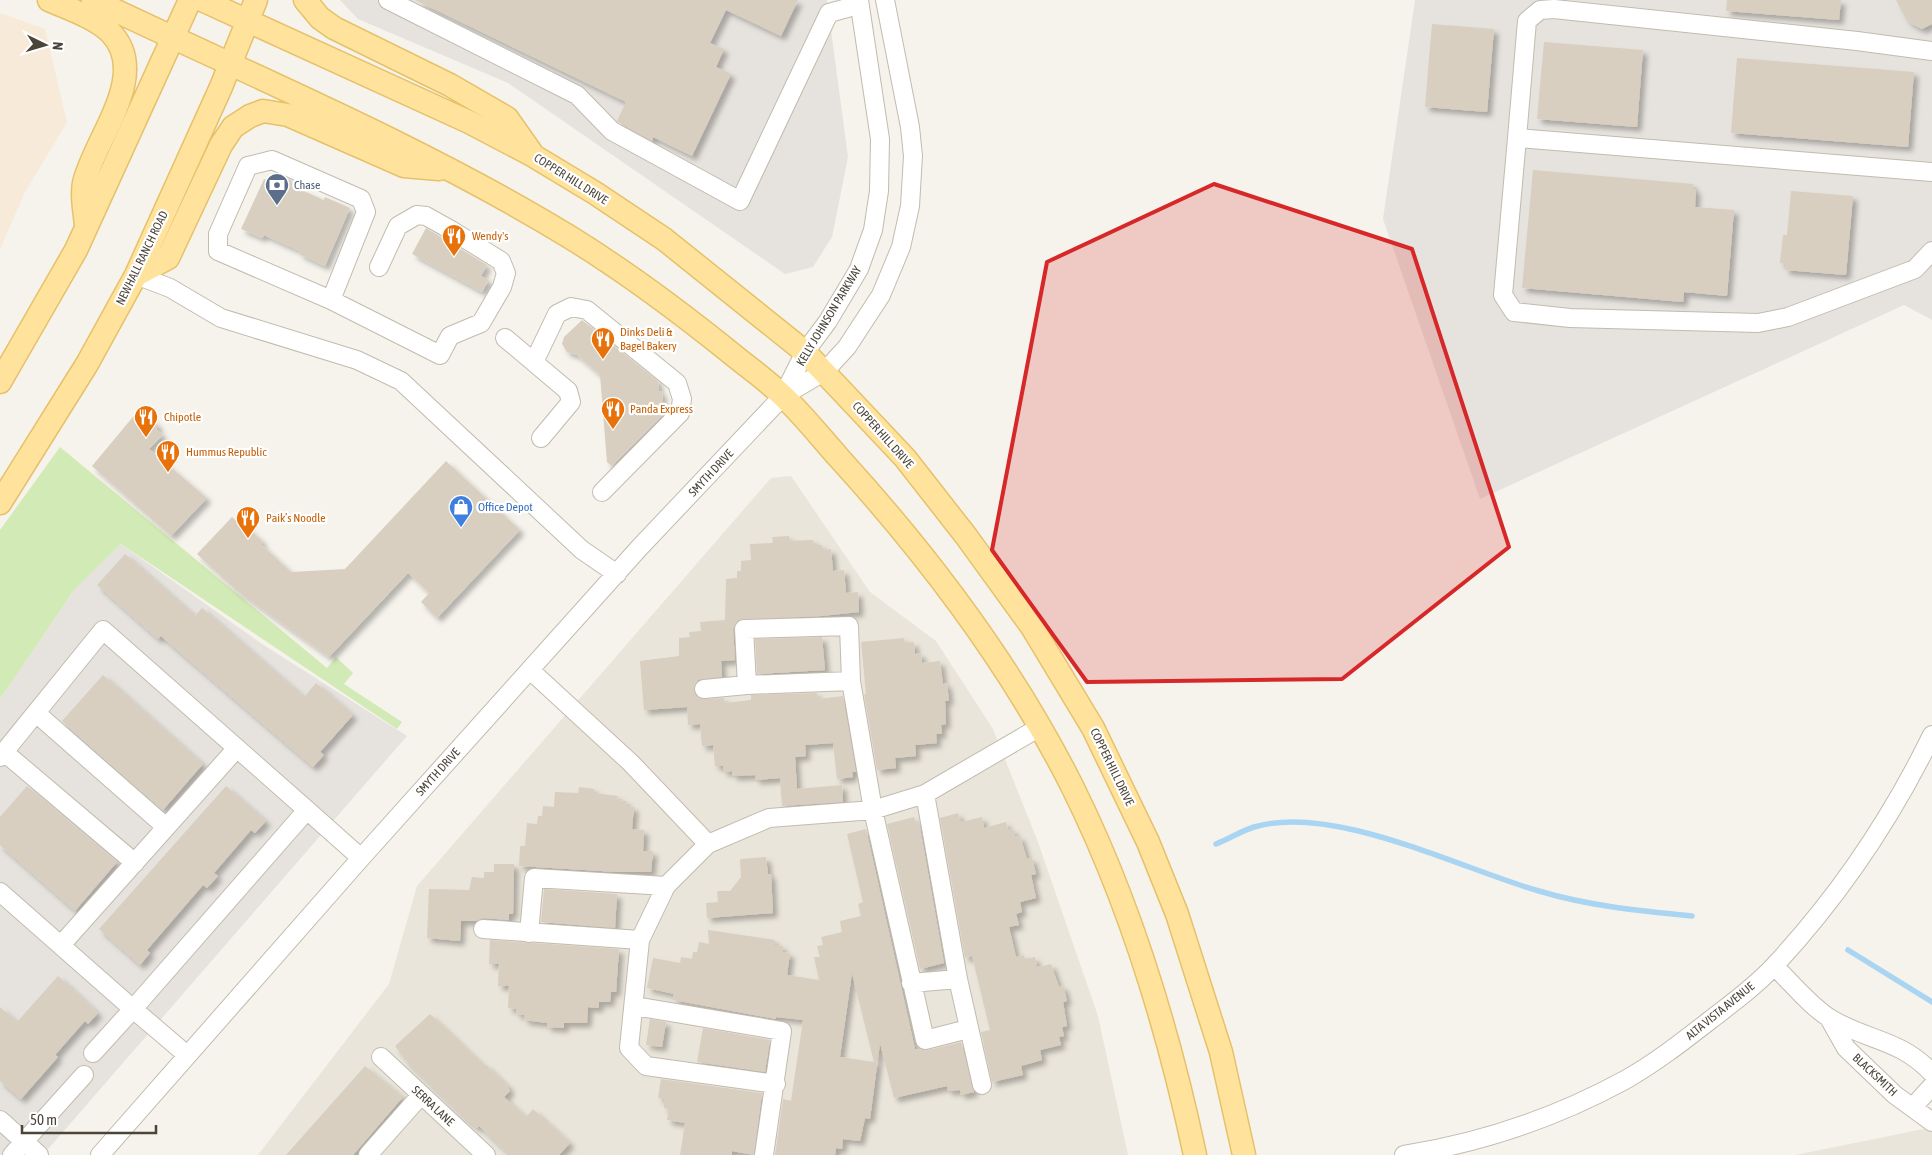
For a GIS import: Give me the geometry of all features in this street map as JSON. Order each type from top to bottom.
[{"type":"main road","points":[[49,0],[99,24],[110,32],[121,49],[125,69],[124,88],[84,184],[86,229]]},
{"type":"main road","points":[[93,0],[454,170],[570,237],[624,273],[693,322],[783,396],[882,506],[947,587],[994,653],[1040,727],[1074,790],[1134,933],[1160,1010],[1180,1083],[1194,1155]]},
{"type":"main road","points":[[0,382],[86,229],[175,37],[190,0]]},
{"type":"main road","name":"COPPER HILL DRIVE","points":[[202,0],[412,96],[532,155],[595,193],[664,240],[805,352],[825,371],[905,458],[966,536],[1032,627],[1094,728],[1148,842],[1177,914],[1220,1052],[1244,1155]]},
{"type":"main road","name":"NEWHALL RANCH ROAD","points":[[0,503],[87,364],[136,275],[230,64],[256,0]]},
{"type":"main road","points":[[305,0],[320,18],[334,28],[450,85],[507,118],[532,155]]},
{"type":"main road","points":[[136,275],[168,258],[221,145],[233,128],[243,119],[264,111],[288,115],[404,166],[454,170]]},
{"type":"street","points":[[388,0],[577,95],[612,131],[740,201],[829,13],[859,3]]},
{"type":"street","name":"KELLY JOHNSON PARKWAY","points":[[783,396],[825,371],[847,347],[881,295],[901,247],[910,206],[913,156],[910,127],[885,0]]},
{"type":"street","name":"KELLY JOHNSON PARKWAY","points":[[783,396],[805,352],[825,326],[859,269],[872,230],[879,191],[880,139],[859,3]]},
{"type":"street","points":[[1932,51],[1857,41],[1540,10],[1528,21],[1503,295],[1514,312],[1570,318],[1758,323],[1788,317],[1915,269],[1932,251]]},
{"type":"street","points":[[1517,138],[1932,172]]},
{"type":"street","points":[[331,300],[366,212],[361,199],[272,160],[248,166],[218,234],[218,251],[331,300],[440,355],[450,336],[480,323],[502,287],[506,273],[501,261],[426,216],[417,215],[398,226],[379,267]]},
{"type":"street","points":[[136,275],[170,288],[221,318],[356,360],[402,381],[582,550],[617,574]]},
{"type":"street","points":[[534,362],[557,314],[571,308],[587,310],[677,383],[682,399],[680,413],[602,492]]},
{"type":"street","points":[[505,338],[568,391],[572,402],[541,438]]},
{"type":"street","name":"SMYTH DRIVE","points":[[100,1155],[361,858],[530,670],[783,396]]},
{"type":"street","points":[[747,685],[744,629],[850,626],[851,681],[873,810],[925,1040],[968,1028]]},
{"type":"street","points":[[135,862],[2,754],[103,630],[361,858]]},
{"type":"street","points":[[530,670],[631,763],[708,844]]},
{"type":"street","points":[[704,690],[747,685],[851,681]]},
{"type":"street","points":[[36,713],[166,828]]},
{"type":"street","points":[[776,1084],[646,1066],[629,1048],[635,1006],[640,940],[666,886],[708,844],[769,818],[873,810],[926,794],[1040,727]]},
{"type":"street","name":"ALTA VISTA AVENUE","points":[[1404,1155],[1489,1137],[1565,1109],[1625,1080],[1672,1049],[1732,1003],[1774,966],[1820,913],[1878,835],[1908,783],[1932,735]]},
{"type":"street","points":[[61,946],[237,748]]},
{"type":"street","points":[[926,794],[958,979],[982,1085]]},
{"type":"street","points":[[93,1053],[307,810]]},
{"type":"street","points":[[529,933],[534,878],[666,886]]},
{"type":"street","points":[[0,892],[188,1055]]},
{"type":"street","points":[[483,929],[640,940]]},
{"type":"street","name":"BLACKSMITH","points":[[1774,966],[1829,1017],[1851,1030],[1896,1045],[1921,1061],[1932,1073]]},
{"type":"street","points":[[911,983],[958,979]]},
{"type":"street","points":[[635,1006],[782,1031],[776,1084],[764,1155]]},
{"type":"street","name":"BLACKSMITH","points":[[1829,1017],[1846,1048],[1895,1094],[1932,1122]]},
{"type":"street","name":"SERRA LANE","points":[[382,1057],[486,1155]]},
{"type":"street","points":[[12,1155],[84,1076]]},
{"type":"street","points":[[1913,1107],[1932,1086]]},
{"type":"street","points":[[368,1155],[421,1095]]},
{"type":"street","points":[[0,1120],[39,1155]]},
{"type":"highlighted area","points":[[1214,184],[1412,249],[1509,547],[1342,679],[1087,682],[992,550],[1047,262]]},
{"type":"shaded area","points":[[340,0],[827,0],[848,157],[832,237],[813,267],[785,274],[508,83],[358,19]]},
{"type":"shaded area","points":[[1415,0],[1932,0],[1932,320],[1904,305],[1480,499],[1383,219]]},
{"type":"shaded area","points":[[0,13],[45,29],[67,122],[25,192],[0,249]]},
{"type":"shaded area","points":[[791,476],[870,592],[936,641],[993,729],[1038,842],[1098,1016],[1128,1155],[258,1155],[389,984],[417,886],[771,478]]},
{"type":"shaded area","points":[[121,544],[262,644],[407,736],[43,1155],[0,1155],[0,699],[74,590]]},
{"type":"shaded area","points":[[1932,1127],[1932,1155],[1795,1155],[1904,1133]]},
{"type":"green space","points":[[60,447],[327,668],[336,657],[353,673],[344,684],[402,722],[397,729],[121,544],[74,590],[0,699],[0,530]]},
{"type":"building","points":[[415,0],[798,0],[781,36],[726,10],[710,43],[724,49],[716,67],[731,74],[692,156],[653,137],[652,141],[618,122],[626,102]]},
{"type":"building","points":[[1727,0],[1841,0],[1839,20],[1726,11]]},
{"type":"building","points":[[1896,0],[1932,0],[1932,24],[1922,29],[1912,24],[1906,19]]},
{"type":"building","points":[[1432,24],[1494,29],[1487,112],[1425,107]]},
{"type":"building","points":[[1544,42],[1643,50],[1637,127],[1537,119]]},
{"type":"building","points":[[1737,58],[1914,72],[1908,147],[1731,133]]},
{"type":"building","points":[[1533,170],[1693,184],[1692,189],[1696,189],[1695,207],[1734,210],[1727,296],[1684,292],[1683,302],[1522,288]]},
{"type":"building","points":[[276,173],[292,181],[290,185],[324,200],[325,197],[350,208],[325,266],[299,254],[300,251],[264,235],[262,238],[241,229],[264,179],[268,180],[269,176],[274,178]]},
{"type":"building","points":[[1791,191],[1853,196],[1846,275],[1785,270],[1785,263],[1780,263],[1783,235],[1787,235]]},
{"type":"building","points":[[426,228],[487,265],[481,276],[489,280],[482,292],[412,254]]},
{"type":"building","points":[[582,320],[658,381],[659,392],[662,391],[663,415],[612,466],[607,462],[600,375],[577,355],[567,352],[562,344],[564,337]]},
{"type":"building","points":[[137,412],[143,417],[145,414],[159,426],[156,429],[163,435],[149,449],[207,498],[171,536],[92,466]]},
{"type":"building","points":[[446,461],[520,530],[437,618],[421,602],[429,593],[408,573],[329,657],[237,591],[197,554],[232,517],[244,528],[246,526],[263,542],[261,544],[291,572],[345,569]]},
{"type":"building","points":[[789,536],[789,541],[813,540],[814,545],[822,545],[823,550],[831,549],[833,571],[844,570],[846,593],[858,592],[859,612],[739,620],[733,629],[735,660],[721,661],[722,677],[698,680],[694,690],[700,699],[724,698],[725,703],[751,700],[751,695],[817,693],[818,699],[843,696],[856,772],[852,772],[853,777],[837,779],[833,743],[805,745],[806,756],[795,757],[797,789],[842,785],[843,802],[782,806],[780,778],[756,780],[755,775],[733,776],[732,771],[723,772],[723,766],[715,766],[713,745],[702,746],[700,724],[688,725],[687,707],[644,710],[640,661],[679,656],[679,638],[690,637],[689,632],[701,631],[700,622],[725,620],[726,579],[737,578],[737,571],[741,571],[741,561],[751,560],[750,544],[773,543],[772,537]]},
{"type":"building","points":[[125,554],[195,616],[202,608],[304,697],[316,683],[353,715],[320,752],[324,755],[313,767],[161,636],[158,639],[97,585]]},
{"type":"building","points":[[822,637],[825,670],[757,674],[755,639]]},
{"type":"building","points":[[904,638],[904,643],[914,642],[915,654],[921,653],[922,663],[940,661],[943,684],[947,683],[949,701],[945,701],[946,724],[941,725],[942,734],[936,734],[937,743],[915,745],[916,756],[895,758],[896,768],[877,770],[864,694],[866,694],[861,642]]},
{"type":"building","points":[[103,675],[203,764],[163,810],[62,721]]},
{"type":"building","points":[[27,786],[117,862],[75,911],[0,845],[0,817]]},
{"type":"building","points":[[226,786],[266,821],[255,833],[251,830],[214,873],[218,876],[207,888],[203,885],[147,950],[150,953],[140,965],[99,929]]},
{"type":"building","points":[[579,787],[594,789],[594,793],[618,796],[617,800],[627,801],[626,806],[634,807],[632,829],[644,830],[643,851],[653,851],[651,872],[519,866],[520,846],[525,846],[527,823],[537,824],[538,816],[542,816],[543,806],[554,807],[555,792],[578,793]]},
{"type":"building","points":[[958,813],[961,822],[982,817],[984,828],[1006,822],[1008,830],[1013,829],[1015,837],[1020,836],[1027,859],[1032,858],[1036,874],[1031,875],[1036,898],[1020,902],[1022,912],[1016,914],[1019,925],[1009,927],[1016,957],[1024,955],[1025,959],[1035,957],[1037,967],[1051,964],[1059,987],[1063,985],[1067,1001],[1063,1002],[1067,1026],[1062,1027],[1064,1036],[1059,1037],[1061,1045],[1040,1050],[1042,1060],[1021,1066],[1023,1075],[992,1082],[981,1032],[990,1030],[972,956],[965,958],[940,818]]},
{"type":"building","points":[[914,817],[916,823],[919,822],[944,963],[920,969],[887,824]]},
{"type":"building","points":[[866,829],[915,1049],[928,1050],[961,1042],[974,1092],[961,1095],[960,1090],[948,1091],[947,1086],[894,1098],[880,1043],[870,1119],[865,1118],[860,1141],[843,1139],[842,1149],[836,1148],[835,1155],[775,1155],[783,1099],[791,1101],[803,1020],[776,1017],[776,1019],[673,1000],[674,994],[647,988],[653,958],[680,963],[681,957],[692,959],[693,952],[697,952],[699,942],[709,944],[708,930],[775,940],[774,945],[783,946],[782,952],[790,953],[787,975],[819,980],[814,957],[820,957],[817,946],[823,945],[821,937],[842,932],[840,921],[861,916],[858,904],[863,902],[847,834]],"holes":[[[852,973],[874,1062],[840,1057]]]},
{"type":"building","points":[[766,857],[768,874],[771,874],[773,913],[707,918],[706,903],[718,902],[717,891],[730,891],[741,877],[740,859]]},
{"type":"building","points":[[494,864],[514,864],[513,914],[509,914],[509,920],[484,918],[476,921],[461,921],[460,941],[427,938],[429,889],[469,890],[472,877],[484,878],[484,872],[494,872]]},
{"type":"building","points":[[544,889],[617,894],[615,928],[541,922]]},
{"type":"building","points":[[490,940],[619,949],[616,992],[611,992],[610,1002],[599,1002],[599,1008],[588,1007],[587,1023],[564,1023],[564,1028],[547,1027],[547,1023],[524,1020],[524,1015],[516,1014],[516,1009],[508,1008],[509,986],[498,986],[499,964],[489,964]]},
{"type":"building","points":[[58,976],[98,1013],[88,1024],[85,1021],[55,1055],[58,1057],[21,1099],[0,1081],[0,1007],[17,1022]]},
{"type":"building","points":[[430,1014],[484,1066],[485,1064],[509,1087],[510,1091],[504,1097],[526,1117],[533,1109],[570,1143],[559,1155],[510,1155],[479,1126],[477,1128],[465,1118],[408,1063],[395,1046]]},
{"type":"building","points":[[650,1019],[666,1022],[662,1047],[646,1045]]},
{"type":"building","points":[[703,1028],[770,1040],[765,1072],[697,1062]]},
{"type":"building","points":[[365,1066],[403,1097],[353,1155],[286,1155]]},
{"type":"building","points":[[661,1079],[762,1093],[754,1155],[732,1151],[732,1155],[680,1155],[685,1123],[667,1120],[669,1109],[664,1108],[664,1099],[658,1098]]},
{"type":"waterway","points":[[1216,844],[1254,827],[1286,822],[1321,824],[1358,831],[1397,842],[1508,881],[1577,901],[1692,916]]},
{"type":"waterway","points":[[1848,950],[1932,1002]]},
{"type":"place","name":"Chase","points":[[277,206]]},
{"type":"place","name":"Wendy's","points":[[454,257]]},
{"type":"place","name":"Dinks Deli & Bagel Bakery","points":[[603,360]]},
{"type":"place","name":"Panda Express","points":[[613,430]]},
{"type":"place","name":"Chipotle","points":[[146,438]]},
{"type":"place","name":"Hummus Republic","points":[[168,473]]},
{"type":"place","name":"Office Depot","points":[[461,528]]},
{"type":"place","name":"Paik’s Noodle","points":[[248,539]]}]
